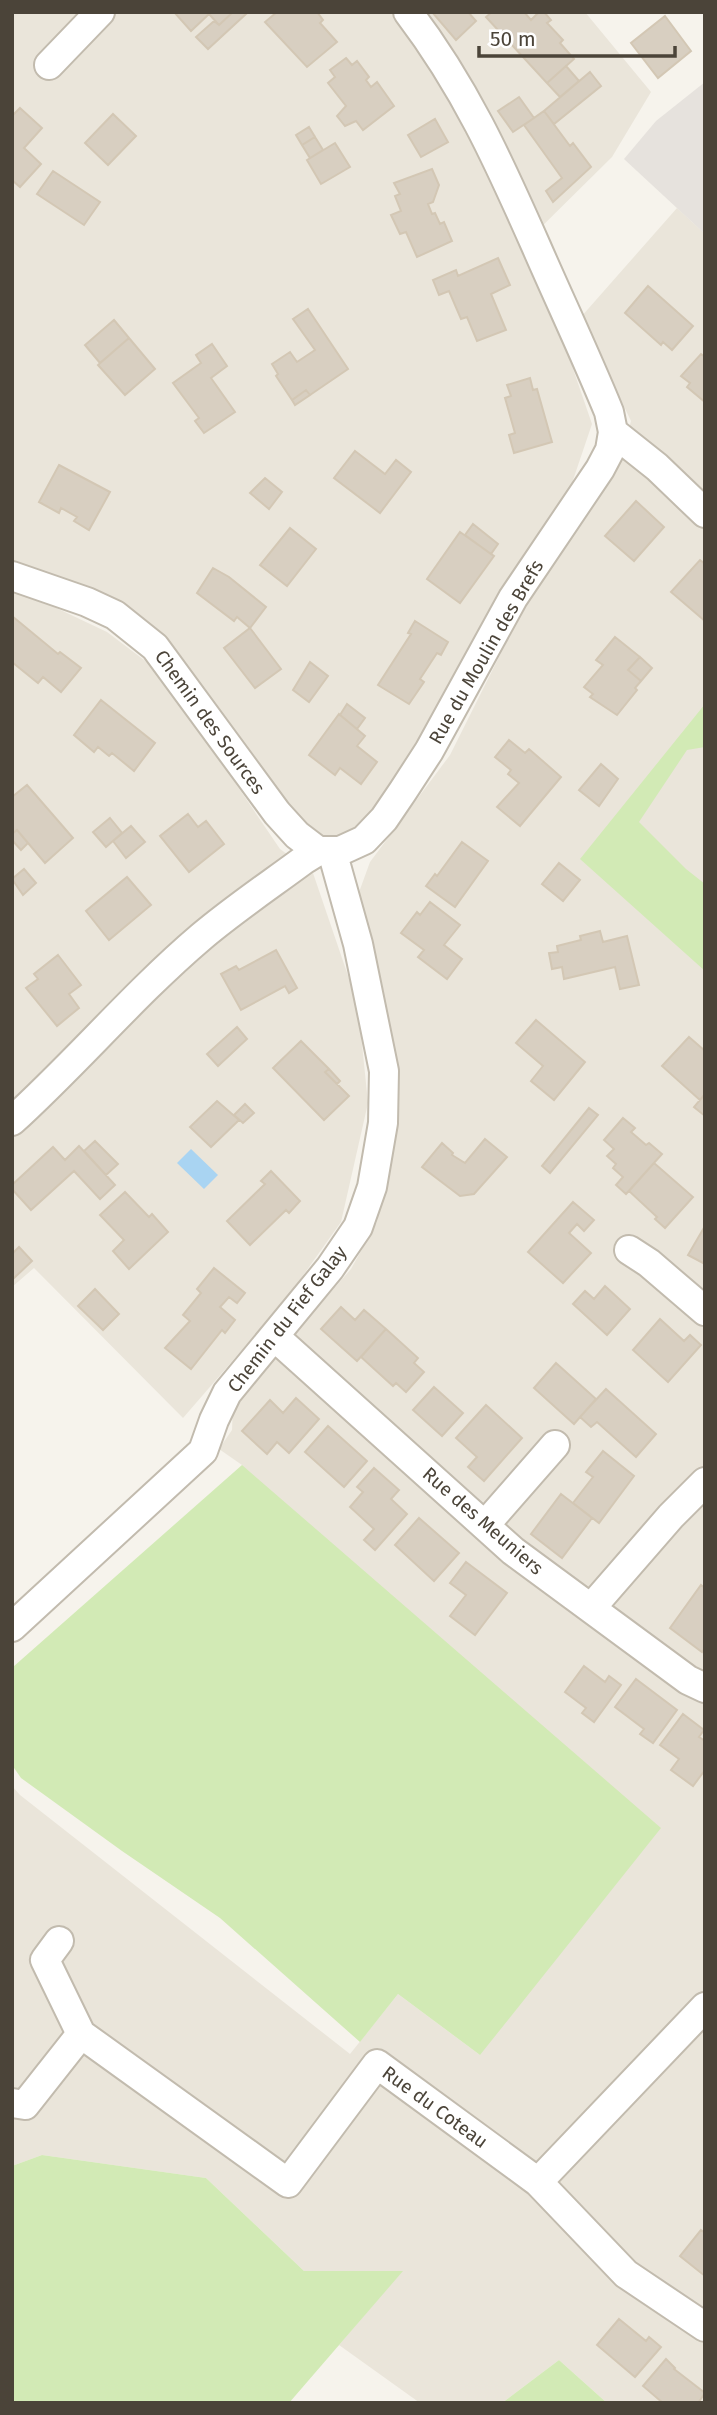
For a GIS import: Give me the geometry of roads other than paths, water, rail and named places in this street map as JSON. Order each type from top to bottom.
[{"type":"street","points":[[49,65],[100,12]]},
{"type":"street","points":[[408,12],[465,95],[495,155],[601,392],[613,432],[657,467],[705,513]]},
{"type":"street","name":"Rue du Moulin des Brefs","points":[[12,1121],[202,936],[325,851],[353,846],[364,840],[384,819],[429,751],[513,598],[600,469],[610,450],[613,432]]},
{"type":"street","name":"Chemin des Sources","points":[[12,576],[87,602],[115,615],[155,647],[277,813],[297,835],[325,851]]},
{"type":"street","name":"Chemin du Fief Galay","points":[[12,1627],[203,1451],[227,1393],[330,1268],[358,1227],[372,1187],[383,1123],[384,1071],[358,944],[325,851]]},
{"type":"street","points":[[629,1250],[649,1263],[705,1311]]},
{"type":"street","name":"Rue des Meuniers","points":[[275,1337],[513,1551],[688,1680],[705,1688]]},
{"type":"street","points":[[485,1525],[555,1445]]},
{"type":"street","points":[[591,1608],[671,1516],[705,1482]]},
{"type":"street","name":"Rue du Coteau","points":[[59,1941],[44,1960],[81,2034],[288,2183],[377,2064],[538,2182],[626,2274],[705,2327]]},
{"type":"street","points":[[538,2182],[705,2007]]},
{"type":"street","points":[[12,2103],[25,2105],[81,2034]]},
{"type":"water","points":[[191,1149],[218,1175],[204,1189],[177,1163]]}]
